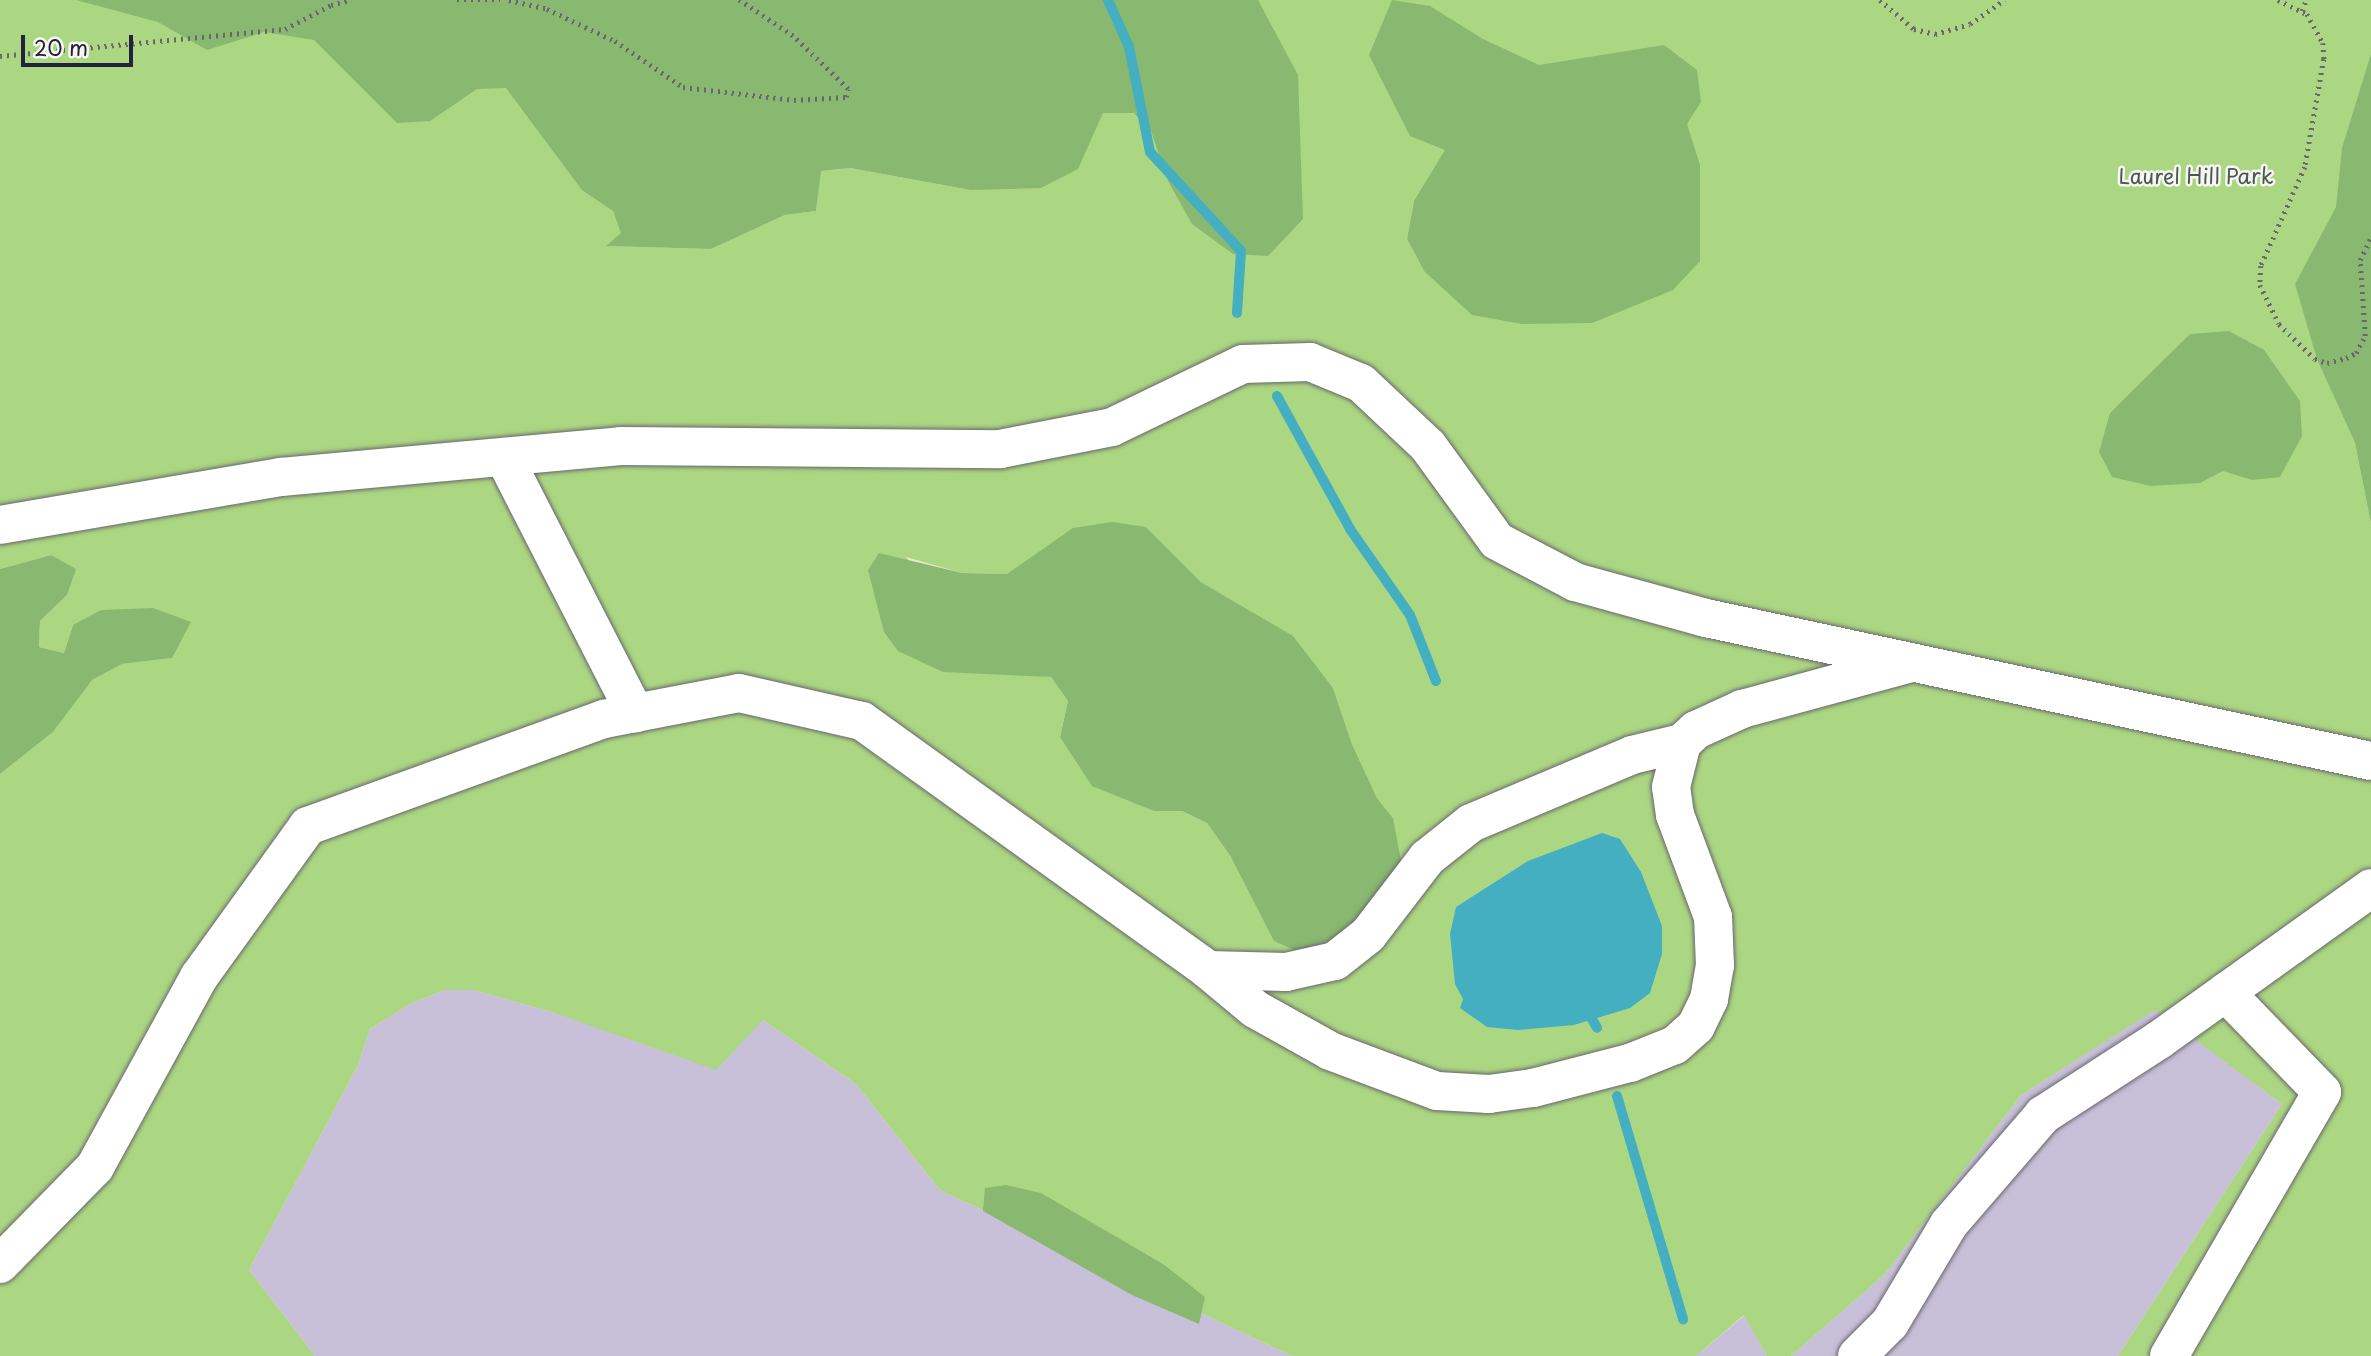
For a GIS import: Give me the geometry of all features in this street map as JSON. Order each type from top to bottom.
[{"type":"lane","points":[[0,525],[281,477],[621,446],[1000,449],[1112,427],[1243,364],[1310,362],[1361,383],[1429,446],[1497,541],[1575,582],[1706,618],[2371,761]]},
{"type":"lane","points":[[504,457],[635,713]]},
{"type":"lane","points":[[1208,970],[1286,972],[1335,961],[1368,935],[1427,858],[1471,822],[1632,754],[1682,743],[1696,730],[1742,709],[1911,663]]},
{"type":"lane","points":[[0,1264],[95,1167],[199,977],[308,826],[604,719],[739,693],[862,721],[1208,970],[1255,1009],[1331,1051],[1437,1090],[1489,1094],[1533,1088],[1630,1063],[1675,1045],[1696,1026],[1709,999],[1715,965],[1713,917],[1675,814],[1671,787],[1682,743]]},
{"type":"lane","points":[[1857,1356],[1890,1322],[1949,1224],[2043,1115],[2225,992],[2371,888]]},
{"type":"lane","points":[[2169,1356],[2322,1092],[2225,992]]},
{"type":"path","points":[[0,55],[285,29],[331,5],[350,0]]},
{"type":"path","points":[[457,0],[500,0]]},
{"type":"path","points":[[509,0],[547,9],[615,41],[683,88],[794,100],[846,97],[848,89],[793,36],[739,0]]},
{"type":"path","points":[[1880,0],[1914,29],[1935,34],[1970,24],[2004,0]]},
{"type":"path","points":[[2278,0],[2302,11],[2323,43],[2322,84],[2305,167],[2261,266],[2260,285],[2279,324],[2315,359],[2326,363],[2346,358],[2356,353],[2365,336],[2360,260],[2371,237]]},
{"type":"path","points":[[2302,11],[2306,0]]},
{"type":"shaded area","points":[[444,990],[474,990],[555,1013],[763,1020],[856,1084],[940,1190],[1292,1356],[315,1356],[249,1270],[358,1065],[370,1029],[408,1005]]},
{"type":"shaded area","points":[[2155,1009],[2282,1104],[2118,1356],[1791,1356],[1885,1274],[2021,1095]]},
{"type":"shaded area","points":[[1745,1315],[1767,1356],[1696,1356]]},
{"type":"green space","name":"Laurel Hill Park","points":[[0,0],[2371,0],[2371,394],[2329,385],[2355,443],[2371,524],[2371,1356],[2118,1356],[2282,1104],[2155,1010],[2021,1095],[1885,1274],[1791,1356],[1767,1356],[1744,1315],[1696,1356],[1292,1356],[940,1190],[856,1084],[763,1020],[716,1070],[555,1013],[474,990],[444,990],[408,1005],[370,1029],[358,1065],[249,1270],[315,1356],[0,1356],[0,774],[53,732],[91,680],[122,664],[171,658],[73,625],[64,653],[39,647],[40,621],[67,595],[51,555],[0,569]],"holes":[[[1086,144],[970,190],[850,168],[820,171],[816,211],[785,215],[711,249],[608,246],[622,233],[613,211],[566,166]],[[1414,201],[1424,271],[1407,239]],[[2135,391],[2252,480],[2223,470],[2110,413]],[[1146,527],[1201,582],[1252,612],[1333,688],[1352,744],[1377,798],[1393,818],[1231,857],[1207,823],[1182,811],[1154,811],[1060,737],[1068,701],[1051,677],[1001,672],[906,557],[962,573],[1007,574]]]},
{"type":"green space","points":[[76,0],[1258,0],[1298,75],[1303,219],[1268,256],[1233,254],[1192,224],[1168,181],[1151,131],[1134,113],[1103,113],[1078,169],[1041,188],[970,190],[850,168],[821,171],[816,211],[785,215],[711,249],[606,246],[621,233],[613,211],[582,190],[506,88],[477,89],[430,121],[397,123],[314,40],[264,32],[207,50],[158,22]]},
{"type":"green space","points":[[1392,0],[1430,6],[1483,39],[1539,65],[1664,45],[1697,70],[1701,102],[1687,124],[1700,165],[1700,261],[1673,290],[1592,323],[1522,324],[1472,315],[1424,271],[1407,239],[1414,201],[1445,150],[1410,136],[1369,55]]},
{"type":"green space","points":[[2371,54],[2371,524],[2355,443],[2317,359],[2295,284],[2336,207],[2342,148]]},
{"type":"green space","points":[[2229,331],[2264,350],[2300,401],[2302,436],[2280,477],[2252,480],[2223,471],[2200,483],[2151,486],[2112,477],[2099,452],[2110,413],[2190,334]]},
{"type":"green space","points":[[1112,522],[1146,527],[1201,582],[1293,636],[1333,688],[1352,744],[1377,798],[1393,818],[1401,861],[1350,927],[1309,956],[1274,941],[1231,857],[1207,823],[1182,811],[1154,811],[1092,786],[1060,737],[1068,701],[1051,677],[943,672],[898,651],[884,632],[868,570],[879,553],[962,573],[1007,574],[1073,528]]},
{"type":"green space","points":[[51,555],[76,569],[67,595],[40,621],[39,647],[64,653],[73,625],[101,610],[153,608],[191,622],[172,658],[122,664],[92,680],[53,732],[0,774],[0,569]]},
{"type":"green space","points":[[1006,1185],[1041,1193],[1163,1264],[1205,1297],[1199,1324],[1132,1295],[983,1211],[985,1188]]},
{"type":"water","points":[[1602,833],[1620,839],[1641,872],[1662,926],[1662,954],[1650,993],[1630,1008],[1574,1025],[1518,1030],[1487,1027],[1460,1008],[1463,999],[1455,984],[1450,934],[1456,907],[1528,861]]},
{"type":"waterway","points":[[1108,0],[1129,47],[1150,152],[1241,251],[1237,313]]},
{"type":"waterway","points":[[1277,396],[1350,529],[1410,615],[1436,681]]},
{"type":"waterway","points":[[1585,1007],[1597,1028]]},
{"type":"waterway","points":[[1617,1096],[1683,1319]]}]
